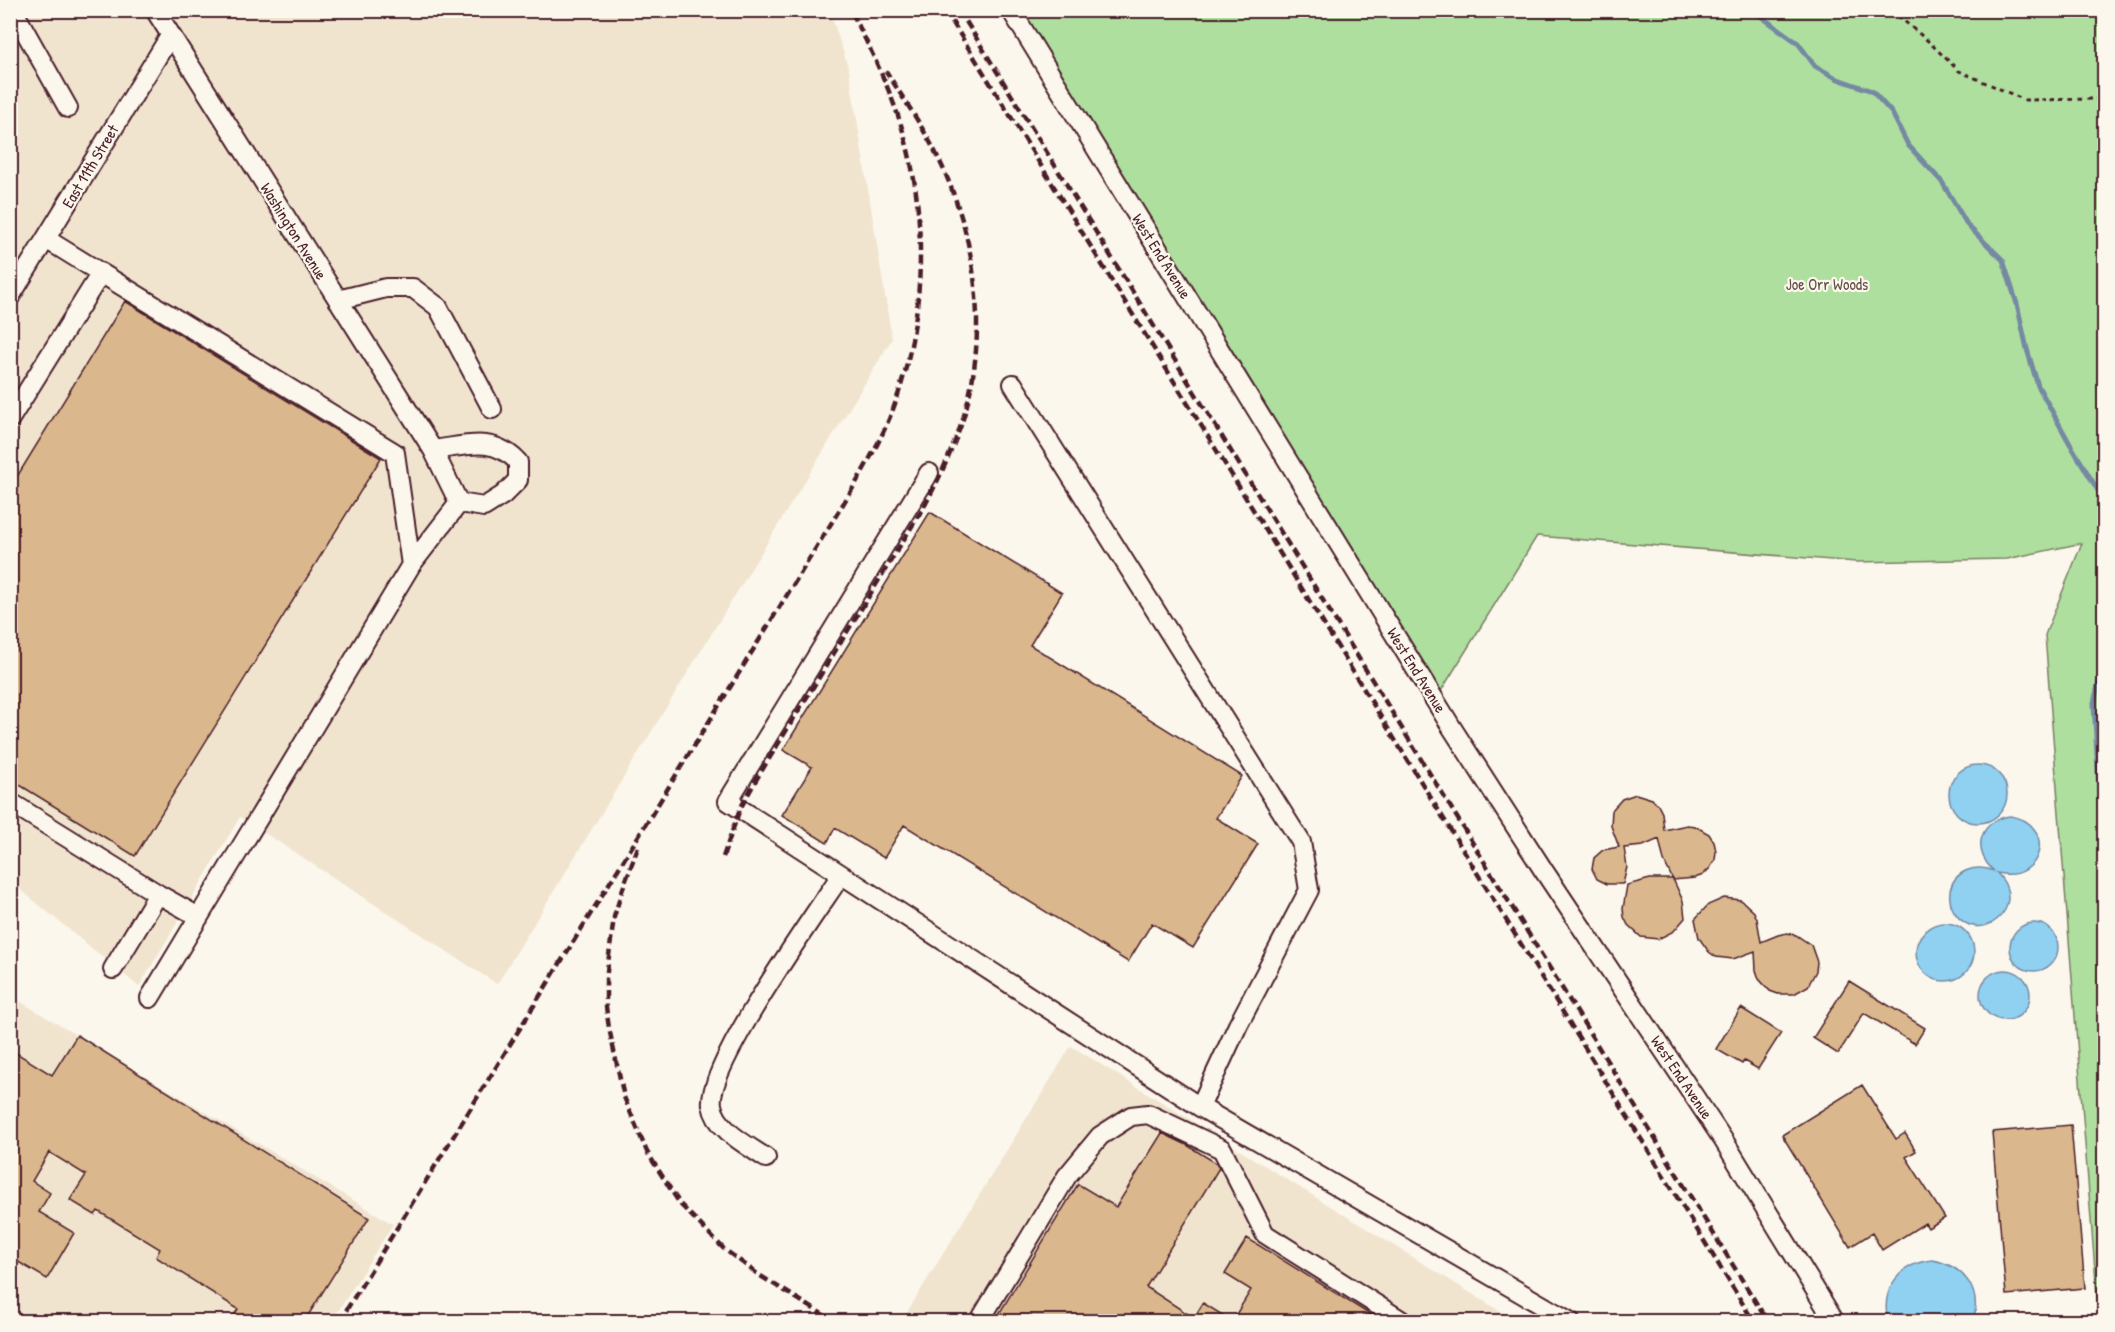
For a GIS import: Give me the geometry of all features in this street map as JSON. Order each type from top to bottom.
[{"type":"street","points":[[13,10],[69,108]]},
{"type":"street","name":"Washington Avenue","points":[[155,10],[433,450],[459,503]]},
{"type":"street","name":"West End Avenue","points":[[1011,10],[1452,728],[1544,871],[1724,1141],[1835,1322]]},
{"type":"street","name":"East 11th Street","points":[[10,297],[170,36]]},
{"type":"street","points":[[46,239],[395,453],[411,565]]},
{"type":"street","points":[[10,419],[101,273]]},
{"type":"street","points":[[338,300],[386,288],[413,288],[438,307],[492,409]]},
{"type":"street","points":[[1013,384],[1301,842],[1309,890],[1238,1025],[1200,1107]]},
{"type":"street","points":[[150,998],[411,565],[459,503],[484,507],[503,495],[518,480],[518,462],[508,452],[486,443],[433,450]]},
{"type":"street","points":[[929,473],[728,801],[1200,1107],[1571,1322]]},
{"type":"street","points":[[10,802],[199,917]]},
{"type":"street","points":[[766,1158],[733,1135],[717,1118],[712,1104],[713,1089],[724,1061],[751,1013],[841,875]]},
{"type":"street","points":[[113,969],[158,894]]},
{"type":"street","points":[[979,1322],[1067,1176],[1100,1136],[1131,1116],[1148,1114],[1222,1149],[1265,1234],[1404,1322]]},
{"type":"path","points":[[1891,10],[1959,71],[2025,100],[2100,99],[2104,101]]},
{"type":"shaded area","points":[[10,11],[830,11],[849,70],[892,339],[497,984],[240,817],[139,987],[11,882]]},
{"type":"shaded area","points":[[11,996],[393,1224],[332,1321],[11,1322]]},
{"type":"shaded area","points":[[1071,1046],[1516,1321],[901,1322]]},
{"type":"green space","name":"Joe Orr Woods","points":[[1023,11],[2104,11],[2104,1321],[2099,1321],[2045,635],[2082,543],[2007,559],[1856,562],[1537,536],[1441,691]]},
{"type":"water","points":[[1972,765],[1984,765],[1999,773],[2007,788],[2007,800],[1999,815],[1984,823],[1972,823],[1957,815],[1949,800],[1949,788],[1957,773]]},
{"type":"water","points":[[2010,816],[2025,821],[2034,829],[2039,840],[2039,851],[2026,870],[2013,874],[1997,873],[2006,886],[2008,899],[2005,910],[1997,919],[1987,925],[1976,926],[1965,923],[1951,906],[1952,884],[1967,870],[1980,868],[1994,871],[1982,855],[1982,837],[1991,823]]},
{"type":"water","points":[[1939,923],[1951,923],[1966,931],[1974,946],[1974,958],[1966,973],[1951,981],[1939,981],[1924,973],[1916,958],[1916,946],[1924,931]]},
{"type":"water","points":[[2029,923],[2039,923],[2054,933],[2058,947],[2057,956],[2048,967],[2039,971],[2029,971],[2014,961],[2010,952],[2010,942],[2020,927]]},
{"type":"water","points":[[2005,970],[2019,974],[2026,981],[2030,995],[2026,1009],[2019,1016],[2005,1020],[1991,1016],[1984,1009],[1980,995],[1984,981],[1991,974]]},
{"type":"water","points":[[1933,1260],[1954,1268],[1968,1281],[1975,1299],[1973,1321],[1888,1321],[1887,1298],[1895,1280],[1911,1266]]},
{"type":"building","points":[[125,301],[381,458],[135,856],[10,779],[10,488]]},
{"type":"building","points":[[930,512],[1062,593],[1030,645],[1242,776],[1216,818],[1258,844],[1193,948],[1152,923],[1128,962],[904,825],[884,858],[835,828],[827,843],[782,815],[812,767],[783,750]]},
{"type":"building","points":[[1636,794],[1652,799],[1658,805],[1662,813],[1664,830],[1687,825],[1695,826],[1709,834],[1714,842],[1715,860],[1703,875],[1673,880],[1664,861],[1659,839],[1643,846],[1624,848],[1627,867],[1623,884],[1607,884],[1597,879],[1592,869],[1594,858],[1603,850],[1619,847],[1611,826],[1612,810],[1622,799]]},
{"type":"building","points":[[1650,879],[1673,879],[1683,901],[1685,918],[1674,931],[1658,939],[1641,937],[1628,925],[1624,917],[1627,885]]},
{"type":"building","points":[[1724,898],[1741,900],[1754,912],[1761,942],[1787,933],[1796,935],[1811,945],[1817,962],[1816,971],[1808,986],[1794,994],[1778,994],[1770,991],[1759,979],[1755,951],[1733,959],[1716,957],[1709,952],[1699,938],[1695,919],[1708,905]]},
{"type":"building","points":[[1849,981],[1925,1028],[1915,1044],[1864,1013],[1838,1054],[1813,1038]]},
{"type":"building","points":[[1741,1008],[1781,1033],[1758,1069],[1744,1061],[1742,1064],[1716,1049]]},
{"type":"building","points":[[77,1035],[369,1218],[304,1322],[230,1322],[238,1309],[156,1257],[160,1249],[98,1211],[95,1215],[70,1200],[86,1175],[49,1152],[32,1181],[50,1193],[39,1212],[74,1233],[47,1279],[10,1257],[10,1049],[52,1075]]},
{"type":"building","points":[[1862,1085],[1896,1139],[1905,1133],[1916,1151],[1906,1157],[1945,1218],[1928,1228],[1925,1223],[1882,1250],[1872,1233],[1850,1247],[1782,1135]]},
{"type":"building","points":[[2071,1125],[2085,1288],[2006,1295],[1992,1132]]},
{"type":"building","points":[[1162,1133],[1187,1145],[1216,1163],[1219,1168],[1146,1287],[1194,1318],[1203,1303],[1232,1321],[1251,1290],[1225,1274],[1247,1238],[1382,1322],[994,1322],[1078,1184],[1116,1207]]},
{"type":"waterway","points":[[1752,10],[1798,43],[1815,66],[1838,79],[1872,91],[1892,113],[1908,145],[1942,182],[1968,226],[2003,260],[2038,386],[2100,494],[2104,508]]},
{"type":"waterway","points":[[2104,659],[2094,703],[2104,872]]},
{"type":"railway","points":[[339,1322],[856,483],[892,412],[914,330],[920,256],[919,218],[907,145],[896,110],[881,72],[851,10]]},
{"type":"railway","points":[[945,10],[1754,1322]]},
{"type":"railway","points":[[959,10],[1768,1322]]},
{"type":"railway","points":[[723,857],[740,809],[756,780],[925,505],[953,446],[970,390],[976,354],[977,317],[974,280],[959,209],[930,142],[886,71]]},
{"type":"railway","points":[[638,847],[614,917],[606,979],[609,1028],[624,1097],[647,1152],[680,1204],[724,1249],[759,1275],[835,1322]]}]
